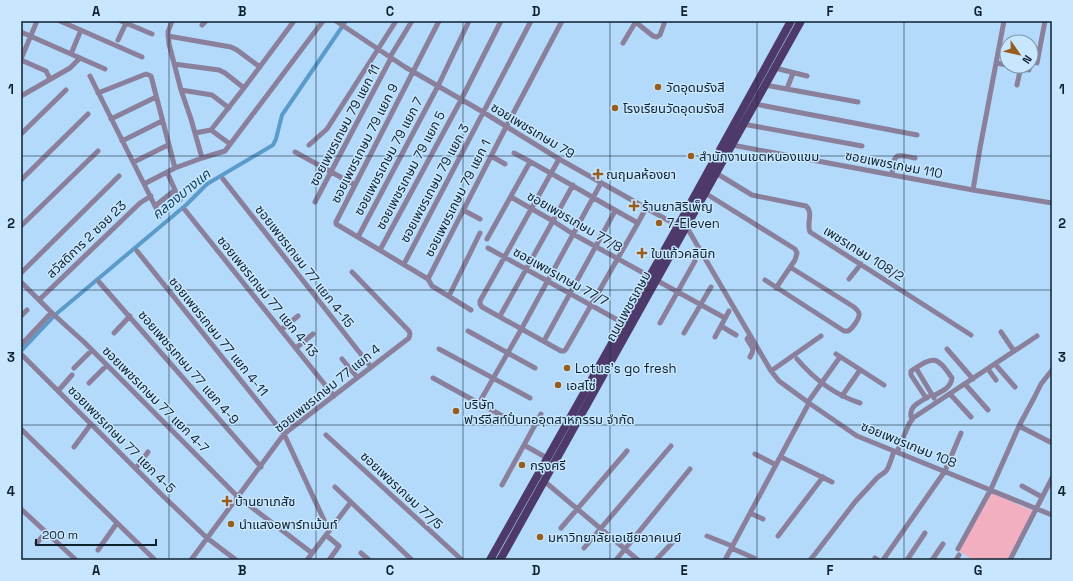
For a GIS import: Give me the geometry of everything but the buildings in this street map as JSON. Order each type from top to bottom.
[{"type":"main road","name":"ถนนเพชรเกษม","points":[[500,560],[653,278],[762,83],[791,21]]},
{"type":"main road","name":"ถนนเพชรเกษม","points":[[682,226],[716,173],[755,104],[762,83],[775,68],[801,21]]},
{"type":"main road","name":"ถนนเพชรเกษม","points":[[490,560],[623,323],[653,278]]},
{"type":"street","points":[[37,21],[21,60],[46,71],[50,79]]},
{"type":"street","points":[[60,21],[142,57]]},
{"type":"street","points":[[172,21],[169,27],[169,44],[181,90],[202,158]]},
{"type":"street","points":[[195,133],[211,130],[294,21]]},
{"type":"street","points":[[144,184],[175,168],[225,151],[323,21]]},
{"type":"street","points":[[309,145],[327,128],[396,21]]},
{"type":"street","name":"ซอยเพชรเกษม 79 แยก 11","points":[[315,202],[391,57],[412,21]]},
{"type":"street","name":"ซอยเพชรเกษม 79 แยก 9","points":[[358,237],[336,224],[354,185],[439,21]]},
{"type":"street","name":"ซอยเพชรเกษม 79 แยก 7","points":[[358,237],[438,86],[469,21]]},
{"type":"street","name":"ซอยเพชรเกษม 79 แยก 5","points":[[380,250],[461,100],[501,21]]},
{"type":"street","name":"ซอยเพชรเกษม 79 แยก 3","points":[[404,264],[531,21]]},
{"type":"street","name":"ซอยเพชรเกษม 79 แยก 1","points":[[428,279],[562,21]]},
{"type":"street","points":[[623,43],[635,23],[653,36],[657,37],[660,35],[665,21]]},
{"type":"street","points":[[973,190],[1004,21]]},
{"type":"street","points":[[1039,52],[1045,21]]},
{"type":"street","points":[[118,40],[125,22],[152,34]]},
{"type":"street","name":"ซอยเพชรเกษม 79","points":[[340,24],[413,72],[483,112],[559,159],[646,208],[682,226]]},
{"type":"street","points":[[71,54],[81,30]]},
{"type":"street","points":[[21,32],[105,68]]},
{"type":"street","points":[[168,36],[231,47],[260,67]]},
{"type":"street","points":[[21,96],[70,68],[80,58]]},
{"type":"street","points":[[174,64],[219,70],[244,88]]},
{"type":"street","points":[[775,68],[807,76]]},
{"type":"street","points":[[788,86],[793,72]]},
{"type":"street","points":[[98,93],[146,74],[150,76],[175,168]]},
{"type":"street","points":[[1017,84],[1019,74]]},
{"type":"street","points":[[90,76],[160,216]]},
{"type":"street","points":[[762,83],[858,102]]},
{"type":"street","points":[[21,134],[66,90]]},
{"type":"street","points":[[181,90],[212,95],[229,108]]},
{"type":"street","points":[[111,119],[156,97]]},
{"type":"street","points":[[755,104],[917,135]]},
{"type":"street","points":[[21,180],[88,114]]},
{"type":"street","points":[[122,140],[162,121]]},
{"type":"street","points":[[743,124],[862,146]]},
{"type":"street","points":[[211,130],[230,144]]},
{"type":"street","points":[[134,162],[168,144]]},
{"type":"street","name":"ซอยเพชรเกษม 110","points":[[732,145],[1052,204]]},
{"type":"street","points":[[21,226],[98,151]]},
{"type":"street","points":[[295,152],[354,185]]},
{"type":"street","points":[[514,153],[573,185],[593,199],[638,223]]},
{"type":"street","points":[[491,156],[504,164]]},
{"type":"street","points":[[892,175],[894,160],[896,157],[901,156],[915,158]]},
{"type":"street","points":[[559,159],[480,301],[482,307],[561,351],[564,351],[646,208]]},
{"type":"street","points":[[487,239],[530,162]]},
{"type":"street","points":[[167,172],[180,200]]},
{"type":"street","name":"เพชรเกษม 108/2","points":[[716,173],[752,195],[808,207],[810,211],[810,232],[971,335]]},
{"type":"street","points":[[21,273],[119,176]]},
{"type":"street","name":"ซอยเพชรเกษม 77 แยก 4-15","points":[[223,179],[371,366]]},
{"type":"street","points":[[479,403],[602,183]]},
{"type":"street","points":[[500,316],[573,185]]},
{"type":"street","points":[[155,206],[175,190]]},
{"type":"street","points":[[704,193],[795,249],[797,256],[776,288]]},
{"type":"street","name":"สวัสดิการ 2 ซอย 23","points":[[40,300],[140,203],[151,196]]},
{"type":"street","name":"ซอยเพชรเกษม 77/8","points":[[511,197],[573,234],[725,318]]},
{"type":"street","name":"ซอยเพชรเกษม 77 แยก 4-13","points":[[186,210],[334,396]]},
{"type":"street","points":[[464,210],[480,219]]},
{"type":"street","points":[[544,341],[615,211]]},
{"type":"street","name":"ซอยเพชรเกษม 108","points":[[682,226],[771,371],[779,381],[808,403],[850,432],[863,439],[991,489],[1052,515]]},
{"type":"street","points":[[449,296],[480,233]]},
{"type":"street","points":[[358,237],[428,279],[432,286],[471,310]]},
{"type":"street","name":"ซอยเพชรเกษม 77/7","points":[[488,248],[623,323]]},
{"type":"street","name":"ซอยเพชรเกษม 77 แยก 4-11","points":[[137,251],[284,434],[328,533],[339,546],[328,560]]},
{"type":"street","points":[[660,323],[695,261]]},
{"type":"street","points":[[849,279],[861,264]]},
{"type":"street","points":[[765,280],[844,331],[848,331],[853,328],[860,313],[854,307],[790,267]]},
{"type":"street","name":"ซอยเพชรเกษม 77 แยก 4","points":[[191,560],[284,434],[409,338],[409,331],[352,272]]},
{"type":"street","name":"ซอยเพชรเกษม 77 แยก 4-7","points":[[21,282],[92,350],[238,497],[312,553]]},
{"type":"street","name":"ซอยเพชรเกษม 77 แยก 4-9","points":[[100,282],[261,467]]},
{"type":"street","points":[[684,333],[711,287]]},
{"type":"street","points":[[21,316],[27,310]]},
{"type":"street","points":[[715,337],[729,311]]},
{"type":"street","points":[[21,345],[51,312]]},
{"type":"street","points":[[114,333],[130,316]]},
{"type":"street","points":[[281,330],[298,316]]},
{"type":"street","points":[[721,326],[736,335]]},
{"type":"street","points":[[468,331],[535,368]]},
{"type":"street","points":[[1001,332],[1014,351]]},
{"type":"street","points":[[296,348],[313,334]]},
{"type":"street","points":[[750,335],[747,339],[754,351],[750,357]]},
{"type":"street","points":[[771,371],[822,336]]},
{"type":"street","points":[[810,560],[855,502],[880,474],[885,473],[912,420],[1037,336]]},
{"type":"street","points":[[439,349],[530,398]]},
{"type":"street","points":[[947,349],[973,379]]},
{"type":"street","points":[[74,368],[92,350]]},
{"type":"street","name":"ซอยเพชรเกษม 77 แยก 4-5","points":[[22,355],[207,538],[236,560]]},
{"type":"street","points":[[725,560],[808,403],[838,356],[884,385]]},
{"type":"street","points":[[342,359],[357,378]]},
{"type":"street","points":[[797,359],[809,373],[842,396],[860,403]]},
{"type":"street","points":[[912,420],[910,411],[917,404],[949,386],[951,383],[952,378],[944,367],[937,361],[928,361],[911,371],[911,375],[926,398]]},
{"type":"street","points":[[995,364],[1015,387]]},
{"type":"street","points":[[89,383],[107,365]]},
{"type":"street","points":[[916,368],[937,403]]},
{"type":"street","points":[[988,369],[996,380]]},
{"type":"street","points":[[842,396],[860,370]]},
{"type":"street","points":[[958,549],[991,489],[1019,426],[1041,384],[1052,370]]},
{"type":"street","points":[[58,391],[72,375]]},
{"type":"street","points":[[433,378],[508,419]]},
{"type":"street","points":[[965,384],[988,410]]},
{"type":"street","points":[[950,394],[971,417]]},
{"type":"street","points":[[502,485],[541,414]]},
{"type":"street","points":[[74,447],[91,424]]},
{"type":"street","points":[[1019,426],[1052,443]]},
{"type":"street","points":[[21,429],[155,560]]},
{"type":"street","points":[[883,560],[945,471],[961,432]]},
{"type":"street","name":"ซอยเพชรเกษม 77/5","points":[[326,435],[462,560]]},
{"type":"street","points":[[524,445],[547,458]]},
{"type":"street","points":[[584,548],[671,446]]},
{"type":"street","points":[[561,528],[627,450]]},
{"type":"street","points":[[136,468],[148,452]]},
{"type":"street","points":[[755,454],[776,465]]},
{"type":"street","points":[[780,457],[832,482]]},
{"type":"street","points":[[616,560],[690,469]]},
{"type":"street","points":[[778,536],[823,477]]},
{"type":"street","points":[[1010,560],[1052,478]]},
{"type":"street","points":[[544,481],[638,560]]},
{"type":"street","points":[[1022,486],[1042,497]]},
{"type":"street","points":[[336,487],[412,560]]},
{"type":"street","points":[[307,560],[351,502]]},
{"type":"street","points":[[21,509],[76,560]]},
{"type":"street","points":[[750,513],[763,519]]},
{"type":"street","points":[[98,550],[117,523]]},
{"type":"street","points":[[37,543],[46,532]]},
{"type":"street","points":[[907,560],[925,533]]},
{"type":"street","points":[[707,536],[754,558]]},
{"type":"street","points":[[656,560],[672,543]]},
{"type":"street","points":[[932,560],[943,544]]},
{"type":"street","points":[[361,553],[369,560]]},
{"type":"shaded area","points":[[992,493],[1033,511],[1007,560],[973,560],[959,551]]},
{"type":"waterway","name":"คลองบางแค","points":[[21,351],[55,315],[186,205],[207,184],[273,145],[282,115],[346,21]]},
{"type":"place","name":"วัดอุดมรังสี","points":[[658,87]]},
{"type":"place","name":"โรงเรียนวัดอุดมรังสี","points":[[615,108]]},
{"type":"place","name":"สำนักงานเขตหนองแขม","points":[[691,156]]},
{"type":"place","name":"ณฤมลห้องยา","points":[[598,174]]},
{"type":"place","name":"ร้านยาสิริเพ็ญ","points":[[634,206]]},
{"type":"place","name":"7-Eleven","points":[[659,223]]},
{"type":"place","name":"ใบแก้วคลินิก","points":[[642,253]]},
{"type":"place","name":"Lotus's go fresh","points":[[567,368]]},
{"type":"place","name":"เอสโซ่","points":[[558,385]]},
{"type":"place","name":"บริษัท ฟาร์อีสท์ปั่นทออุตสาหกรรม จำกัด","points":[[456,411]]},
{"type":"place","name":"กรุงศรี","points":[[522,465]]},
{"type":"place","name":"บ้านยาเภสัช","points":[[227,501]]},
{"type":"place","name":"นำแสงอพาร์ทเม้นท์","points":[[231,524]]},
{"type":"place","name":"มหาวิทยาลัยเอเชียอาคเนย์","points":[[540,537]]}]
